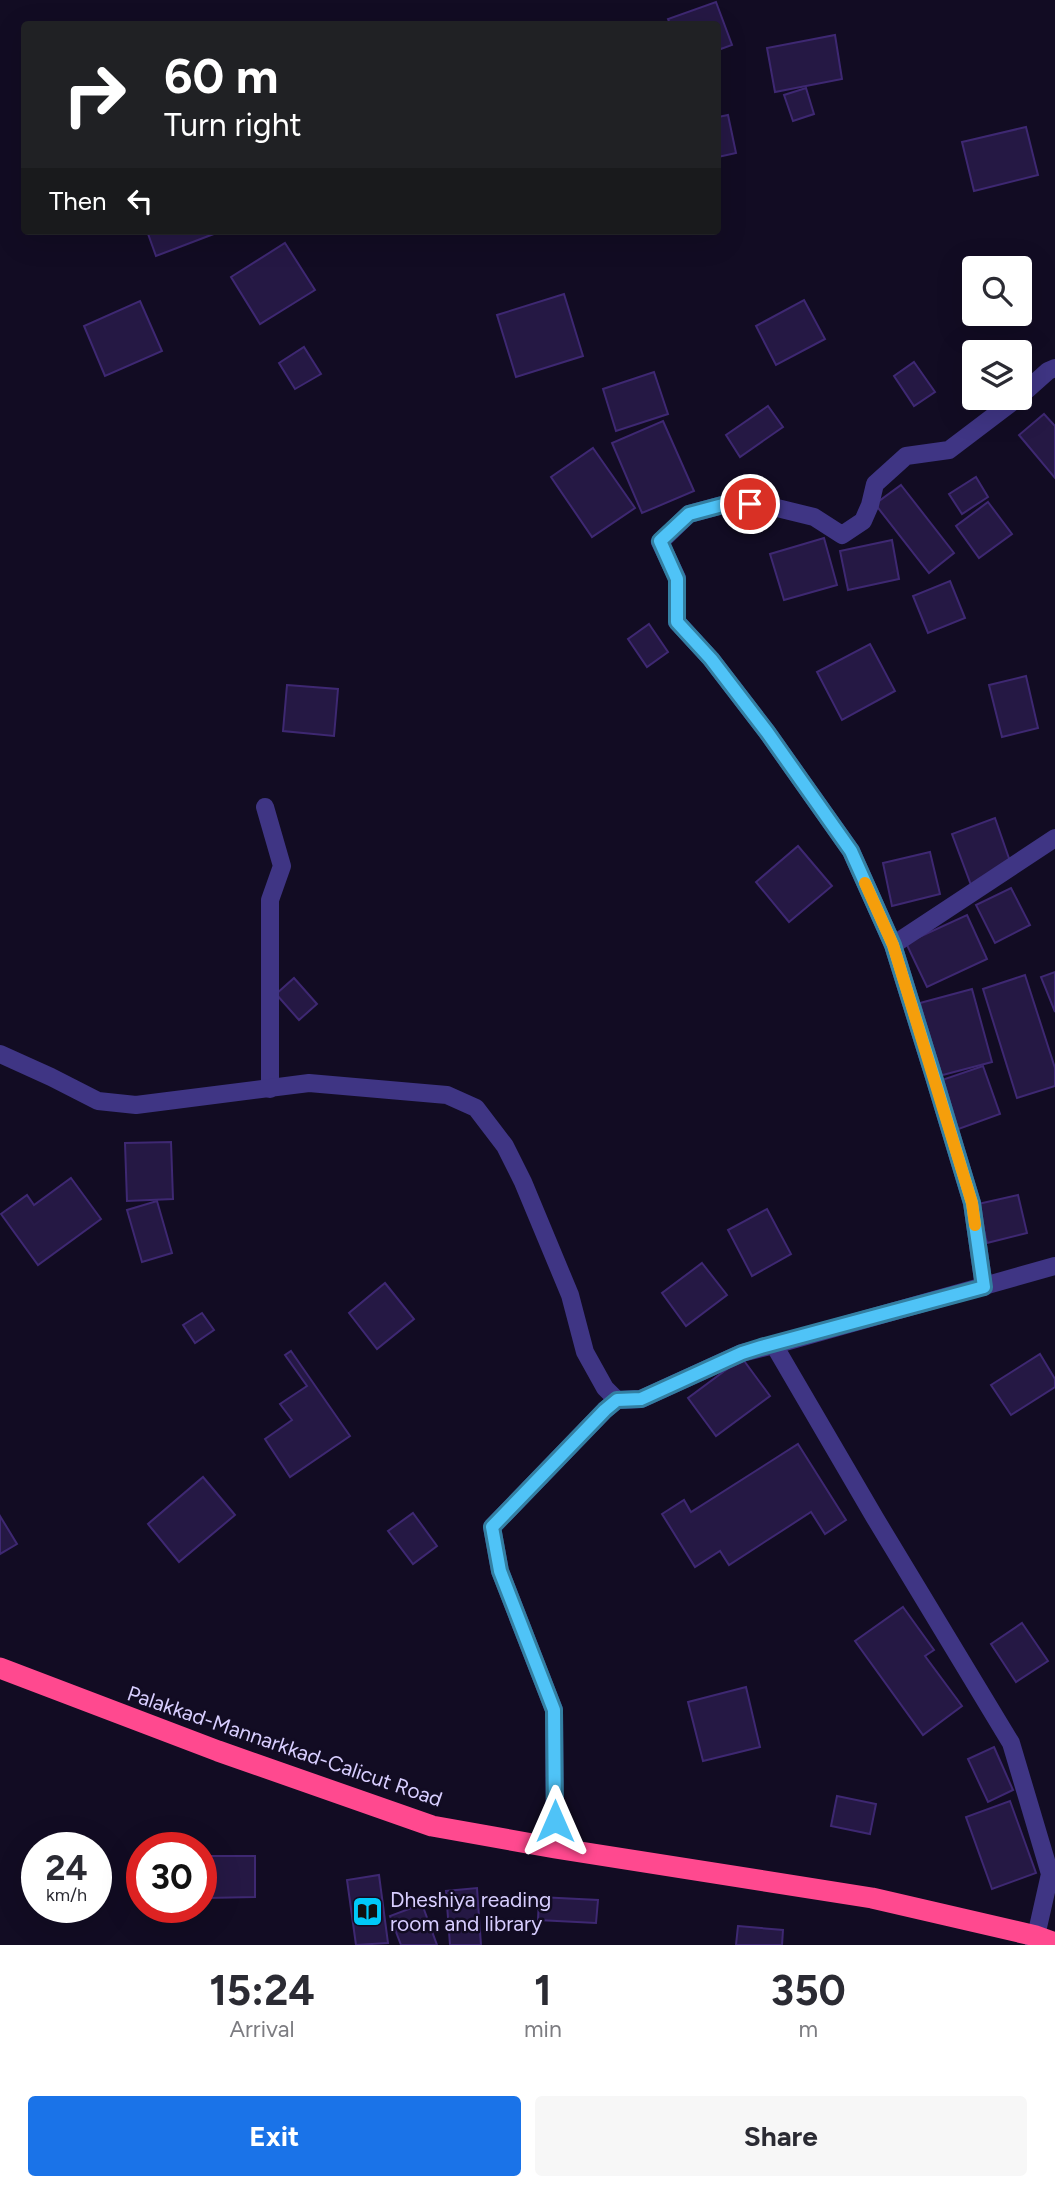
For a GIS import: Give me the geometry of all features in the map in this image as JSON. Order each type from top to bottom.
[{"type":"highway","name":"Palakkad-Mannarkkad-Calicut Road","points":[[0,1668],[218,1751],[432,1826],[872,1898],[1042,1941]]},
{"type":"street","points":[[1032,386],[1055,368]]},
{"type":"street","points":[[984,1287],[972,1203],[893,945],[851,851],[767,732],[711,659],[677,622],[677,579],[660,541],[689,514],[730,503],[769,506],[814,517],[842,536],[863,521],[875,484],[906,456],[948,450],[1002,410]]},
{"type":"street","points":[[265,807],[282,866],[270,900],[270,1089]]},
{"type":"street","points":[[893,945],[1055,838]]},
{"type":"street","points":[[0,1054],[32,1067],[97,1101],[136,1105],[309,1083],[447,1095],[476,1108],[505,1146],[523,1182],[570,1295],[585,1352],[605,1388],[617,1400]]},
{"type":"street","points":[[555,1848],[554,1710],[500,1571],[492,1527],[617,1400],[641,1399],[742,1353],[1055,1266]]},
{"type":"street","points":[[774,1345],[1011,1743],[1050,1874],[1042,1941]]},
{"type":"building","points":[[716,2],[732,45],[721,49],[721,21],[668,19]]},
{"type":"building","points":[[835,35],[842,79],[775,92],[767,48]]},
{"type":"building","points":[[806,88],[814,114],[793,121],[784,95]]},
{"type":"building","points":[[728,115],[736,153],[721,156],[721,116]]},
{"type":"building","points":[[1026,127],[1038,175],[974,191],[962,142]]},
{"type":"building","points":[[148,235],[211,235],[156,256]]},
{"type":"building","points":[[285,243],[315,290],[260,324],[231,277]]},
{"type":"building","points":[[564,294],[583,356],[516,377],[497,315]]},
{"type":"building","points":[[804,300],[825,339],[776,365],[756,326]]},
{"type":"building","points":[[140,301],[162,351],[105,376],[84,326]]},
{"type":"building","points":[[304,347],[321,374],[295,389],[279,363]]},
{"type":"building","points":[[914,362],[935,392],[914,406],[894,376]]},
{"type":"building","points":[[654,372],[668,414],[616,431],[603,389]]},
{"type":"building","points":[[768,406],[783,427],[740,457],[726,435]]},
{"type":"building","points":[[1044,414],[1055,426],[1055,478],[1019,435]]},
{"type":"building","points":[[663,421],[694,491],[642,513],[612,443]]},
{"type":"building","points":[[593,448],[635,508],[592,537],[551,477]]},
{"type":"building","points":[[976,477],[988,497],[962,514],[949,494]]},
{"type":"building","points":[[901,485],[954,553],[929,573],[875,504]]},
{"type":"building","points":[[988,502],[1012,534],[979,558],[956,526]]},
{"type":"building","points":[[824,538],[837,585],[784,600],[770,554]]},
{"type":"building","points":[[892,540],[899,579],[848,590],[840,551]]},
{"type":"building","points":[[950,581],[965,618],[928,633],[913,596]]},
{"type":"building","points":[[649,624],[668,652],[647,667],[628,639]]},
{"type":"building","points":[[870,644],[895,691],[842,720],[817,672]]},
{"type":"building","points":[[1026,676],[1038,728],[1002,737],[989,685]]},
{"type":"building","points":[[287,685],[338,689],[334,736],[283,731]]},
{"type":"building","points":[[995,818],[1013,870],[971,885],[952,834]]},
{"type":"building","points":[[798,846],[832,886],[789,922],[756,882]]},
{"type":"building","points":[[930,852],[940,894],[892,906],[883,863]]},
{"type":"building","points":[[1011,888],[1030,925],[995,943],[976,905]]},
{"type":"building","points":[[967,915],[987,959],[927,987],[906,943]]},
{"type":"building","points":[[1055,972],[1055,1012],[1041,977]]},
{"type":"building","points":[[1025,975],[1055,1068],[1055,1086],[1017,1098],[983,989]]},
{"type":"building","points":[[294,978],[317,1004],[299,1020],[276,994]]},
{"type":"building","points":[[972,989],[992,1062],[939,1076],[920,1003]]},
{"type":"building","points":[[983,1066],[1000,1114],[953,1131],[936,1082]]},
{"type":"building","points":[[171,1142],[173,1199],[127,1201],[125,1143]]},
{"type":"building","points":[[71,1178],[101,1219],[38,1265],[1,1214],[27,1195],[34,1205]]},
{"type":"building","points":[[1018,1195],[1027,1233],[987,1243],[978,1204]]},
{"type":"building","points":[[157,1201],[172,1253],[142,1262],[127,1210]]},
{"type":"building","points":[[767,1209],[791,1254],[752,1276],[728,1230]]},
{"type":"building","points":[[702,1263],[727,1295],[686,1326],[662,1293]]},
{"type":"building","points":[[385,1283],[414,1319],[377,1349],[349,1313]]},
{"type":"building","points":[[202,1313],[214,1330],[195,1343],[183,1325]]},
{"type":"building","points":[[291,1351],[350,1436],[290,1477],[265,1439],[292,1420],[280,1404],[307,1386],[285,1355]]},
{"type":"building","points":[[1040,1354],[1055,1379],[1055,1387],[1011,1415],[991,1385]]},
{"type":"building","points":[[742,1358],[770,1396],[716,1436],[688,1398]]},
{"type":"building","points":[[798,1444],[846,1520],[825,1534],[811,1512],[729,1565],[720,1551],[695,1567],[662,1514],[684,1500],[691,1512]]},
{"type":"building","points":[[203,1477],[235,1515],[179,1562],[148,1524]]},
{"type":"building","points":[[413,1513],[437,1546],[413,1564],[388,1531]]},
{"type":"building","points":[[0,1516],[17,1544],[0,1554]]},
{"type":"building","points":[[903,1607],[934,1650],[925,1656],[962,1706],[923,1735],[855,1641]]},
{"type":"building","points":[[1022,1623],[1048,1661],[1016,1682],[991,1644]]},
{"type":"building","points":[[746,1687],[760,1747],[703,1761],[688,1702]]},
{"type":"building","points":[[994,1747],[1013,1790],[988,1802],[968,1759]]},
{"type":"building","points":[[837,1796],[876,1804],[870,1834],[831,1826]]},
{"type":"building","points":[[1010,1801],[1036,1873],[992,1889],[966,1817]]},
{"type":"building","points":[[217,1856],[255,1856],[255,1897],[217,1898]]},
{"type":"building","name":"Dheshiya reading room and library","points":[[379,1875],[388,1943],[356,1945],[347,1880]]},
{"type":"building","points":[[477,1888],[481,1945],[450,1945],[446,1891]]},
{"type":"building","points":[[539,1897],[598,1900],[596,1923],[538,1920]]},
{"type":"building","points":[[422,1904],[437,1945],[401,1945],[390,1916]]},
{"type":"building","points":[[738,1926],[783,1930],[782,1945],[736,1945]]},
{"type":"slow traffic","points":[[865,883],[893,945],[972,1203],[975,1225]]},
{"type":"place","name":"Dheshiya reading room and library","points":[[367,1911]]},
{"type":"route","points":[[555,1821],[554,1710],[500,1571],[492,1527],[617,1400],[641,1399],[761,1347],[984,1287],[972,1203],[934,1077],[893,945],[851,851],[767,732],[711,659],[677,622],[677,579],[660,541],[689,514],[730,503],[750,504]]}]
